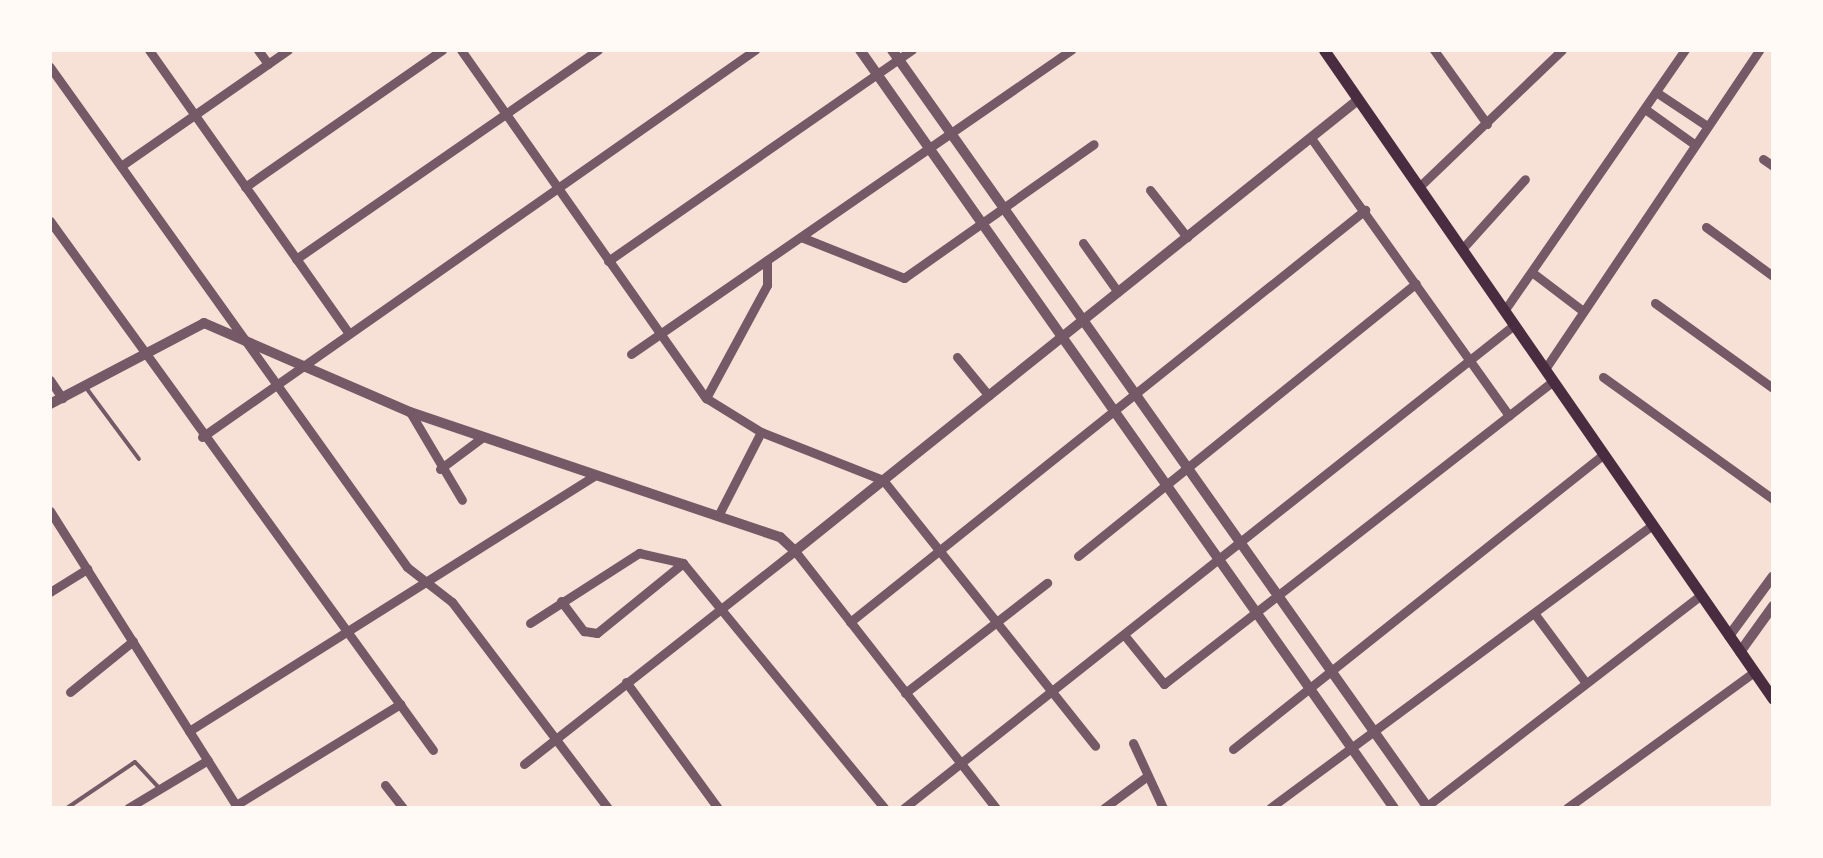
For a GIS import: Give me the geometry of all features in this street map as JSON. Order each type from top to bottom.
[{"type":"main road","points":[[1324,50],[1773,700]]},
{"type":"street","points":[[150,50],[349,334]]},
{"type":"street","points":[[258,50],[268,64]]},
{"type":"street","points":[[121,166],[288,50]]},
{"type":"street","points":[[245,186],[442,50]]},
{"type":"street","points":[[461,50],[706,398],[761,432],[884,480],[1094,746]]},
{"type":"street","points":[[296,259],[598,50]]},
{"type":"street","points":[[202,437],[755,50]]},
{"type":"street","points":[[860,50],[1394,808]]},
{"type":"street","points":[[608,261],[876,74],[896,55],[912,50]]},
{"type":"street","points":[[631,354],[1071,50]]},
{"type":"street","points":[[1434,50],[1488,124]]},
{"type":"street","points":[[1544,50],[1552,60]]},
{"type":"street","points":[[1419,186],[1562,50]]},
{"type":"street","points":[[1504,311],[1684,50]]},
{"type":"street","points":[[1545,369],[1759,50]]},
{"type":"street","points":[[896,55],[1427,807],[1701,595]]},
{"type":"street","points":[[50,67],[278,384],[428,584],[452,602],[608,808]]},
{"type":"street","points":[[1656,92],[1706,126]]},
{"type":"street","points":[[524,764],[1358,100]]},
{"type":"street","points":[[1645,109],[1694,144]]},
{"type":"street","points":[[1310,138],[1509,416]]},
{"type":"street","points":[[801,237],[904,278],[984,227],[1094,144]]},
{"type":"street","points":[[1763,159],[1773,166]]},
{"type":"street","points":[[1462,249],[1525,180]]},
{"type":"street","points":[[1150,190],[1188,236]]},
{"type":"street","points":[[850,622],[1364,210]]},
{"type":"street","points":[[50,221],[202,437],[433,750]]},
{"type":"street","points":[[1706,227],[1773,276]]},
{"type":"street","points":[[1083,243],[1118,292]]},
{"type":"street","points":[[706,398],[766,285],[767,261]]},
{"type":"street","points":[[1533,273],[1583,312]]},
{"type":"street","points":[[1078,556],[1168,488],[1416,283]]},
{"type":"street","points":[[1655,303],[1773,388]]},
{"type":"street","points":[[50,404],[195,324],[246,340],[300,369],[410,412],[718,516],[795,551],[996,808]]},
{"type":"street","points":[[904,808],[1514,325]]},
{"type":"street","points":[[957,356],[989,396]]},
{"type":"street","points":[[1603,377],[1773,499]]},
{"type":"street","points":[[50,380],[62,398]]},
{"type":"street","points":[[1126,636],[1164,684],[1553,381]]},
{"type":"street","points":[[410,412],[440,469],[462,500]]},
{"type":"street","points":[[718,516],[761,432]]},
{"type":"street","points":[[440,469],[484,436]]},
{"type":"street","points":[[1232,749],[1604,454]]},
{"type":"street","points":[[190,731],[348,636],[596,475]]},
{"type":"street","points":[[50,511],[237,807],[400,704]]},
{"type":"street","points":[[1270,808],[1350,747],[1376,733],[1652,524]]},
{"type":"street","points":[[530,623],[639,553],[683,563],[884,808]]},
{"type":"street","points":[[561,600],[584,631],[597,633],[683,563]]},
{"type":"street","points":[[50,592],[87,568]]},
{"type":"street","points":[[1729,636],[1773,576]]},
{"type":"street","points":[[905,693],[1047,583]]},
{"type":"street","points":[[1740,652],[1773,606]]},
{"type":"street","points":[[1534,613],[1586,683]]},
{"type":"street","points":[[70,692],[133,641]]},
{"type":"street","points":[[1567,808],[1754,672]]},
{"type":"street","points":[[626,682],[718,808]]},
{"type":"street","points":[[1133,743],[1164,808]]},
{"type":"street","points":[[128,808],[208,760]]},
{"type":"street","points":[[1104,808],[1146,776]]},
{"type":"street","points":[[384,785],[403,808]]},
{"type":"lane","points":[[84,386],[138,459]]},
{"type":"lane","points":[[67,808],[134,762],[160,789]]}]
